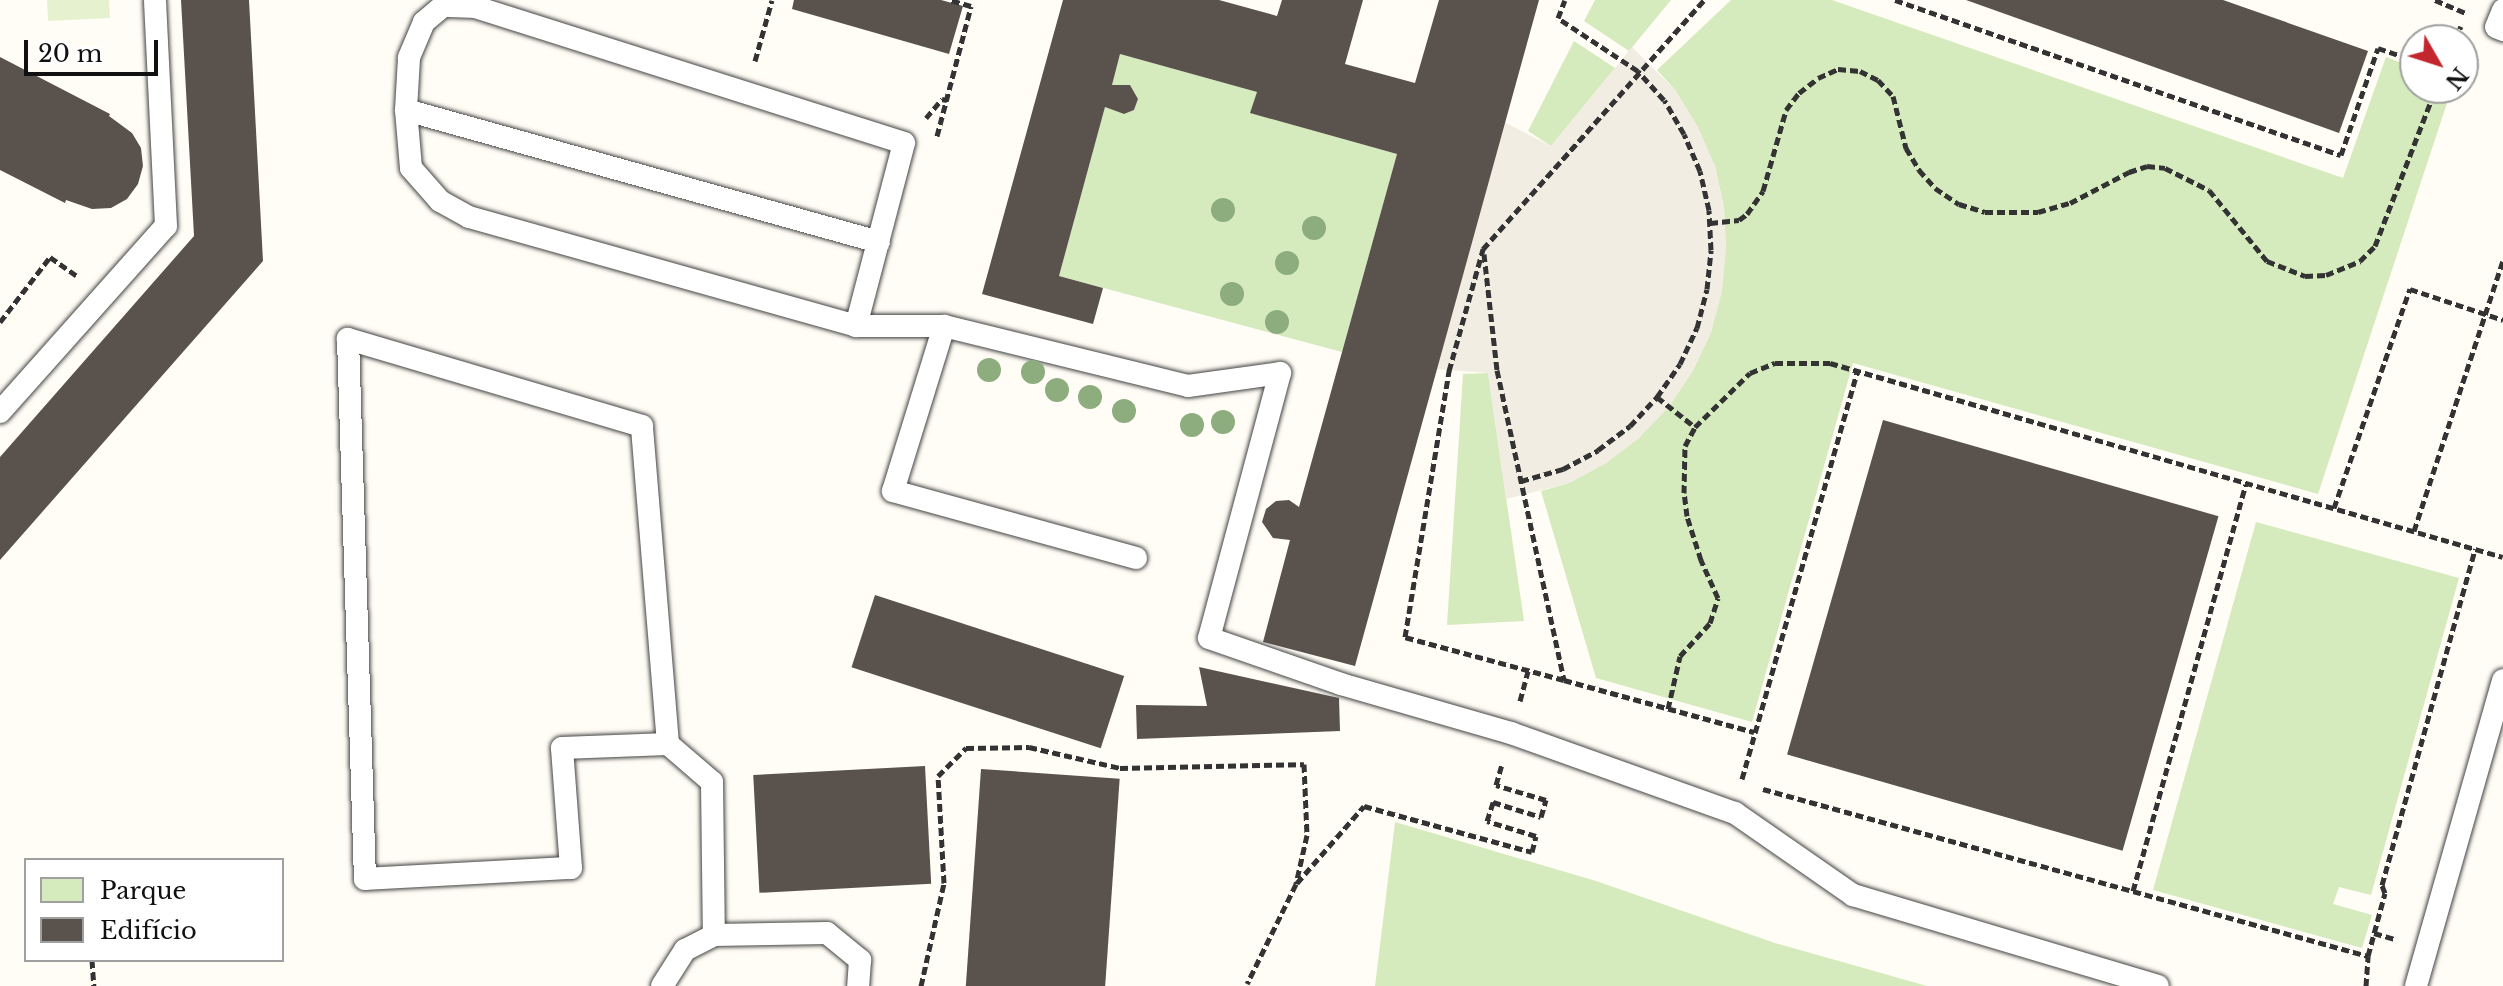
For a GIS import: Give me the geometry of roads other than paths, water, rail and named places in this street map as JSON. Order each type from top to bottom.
[{"type":"lane","points":[[0,412],[166,226],[155,0]]},
{"type":"lane","points":[[418,0],[424,22]]},
{"type":"lane","points":[[856,326],[904,143],[476,7],[443,6],[424,22],[409,58],[406,110],[411,168],[440,201],[469,217],[856,326],[944,326],[1188,386],[1280,373],[1209,638],[1341,684],[1511,733],[1735,813],[1853,895],[2158,986]]},
{"type":"lane","points":[[2503,10],[2496,27],[2503,30]]},
{"type":"lane","points":[[406,110],[879,242]]},
{"type":"lane","points":[[944,326],[893,491],[1136,558]]},
{"type":"lane","points":[[668,744],[642,426],[348,339],[365,879],[571,868],[562,748],[668,744],[712,782],[714,935]]},
{"type":"lane","points":[[2416,986],[2503,680]]},
{"type":"lane","points":[[662,986],[685,950],[714,935],[827,933],[860,960],[858,986]]}]
